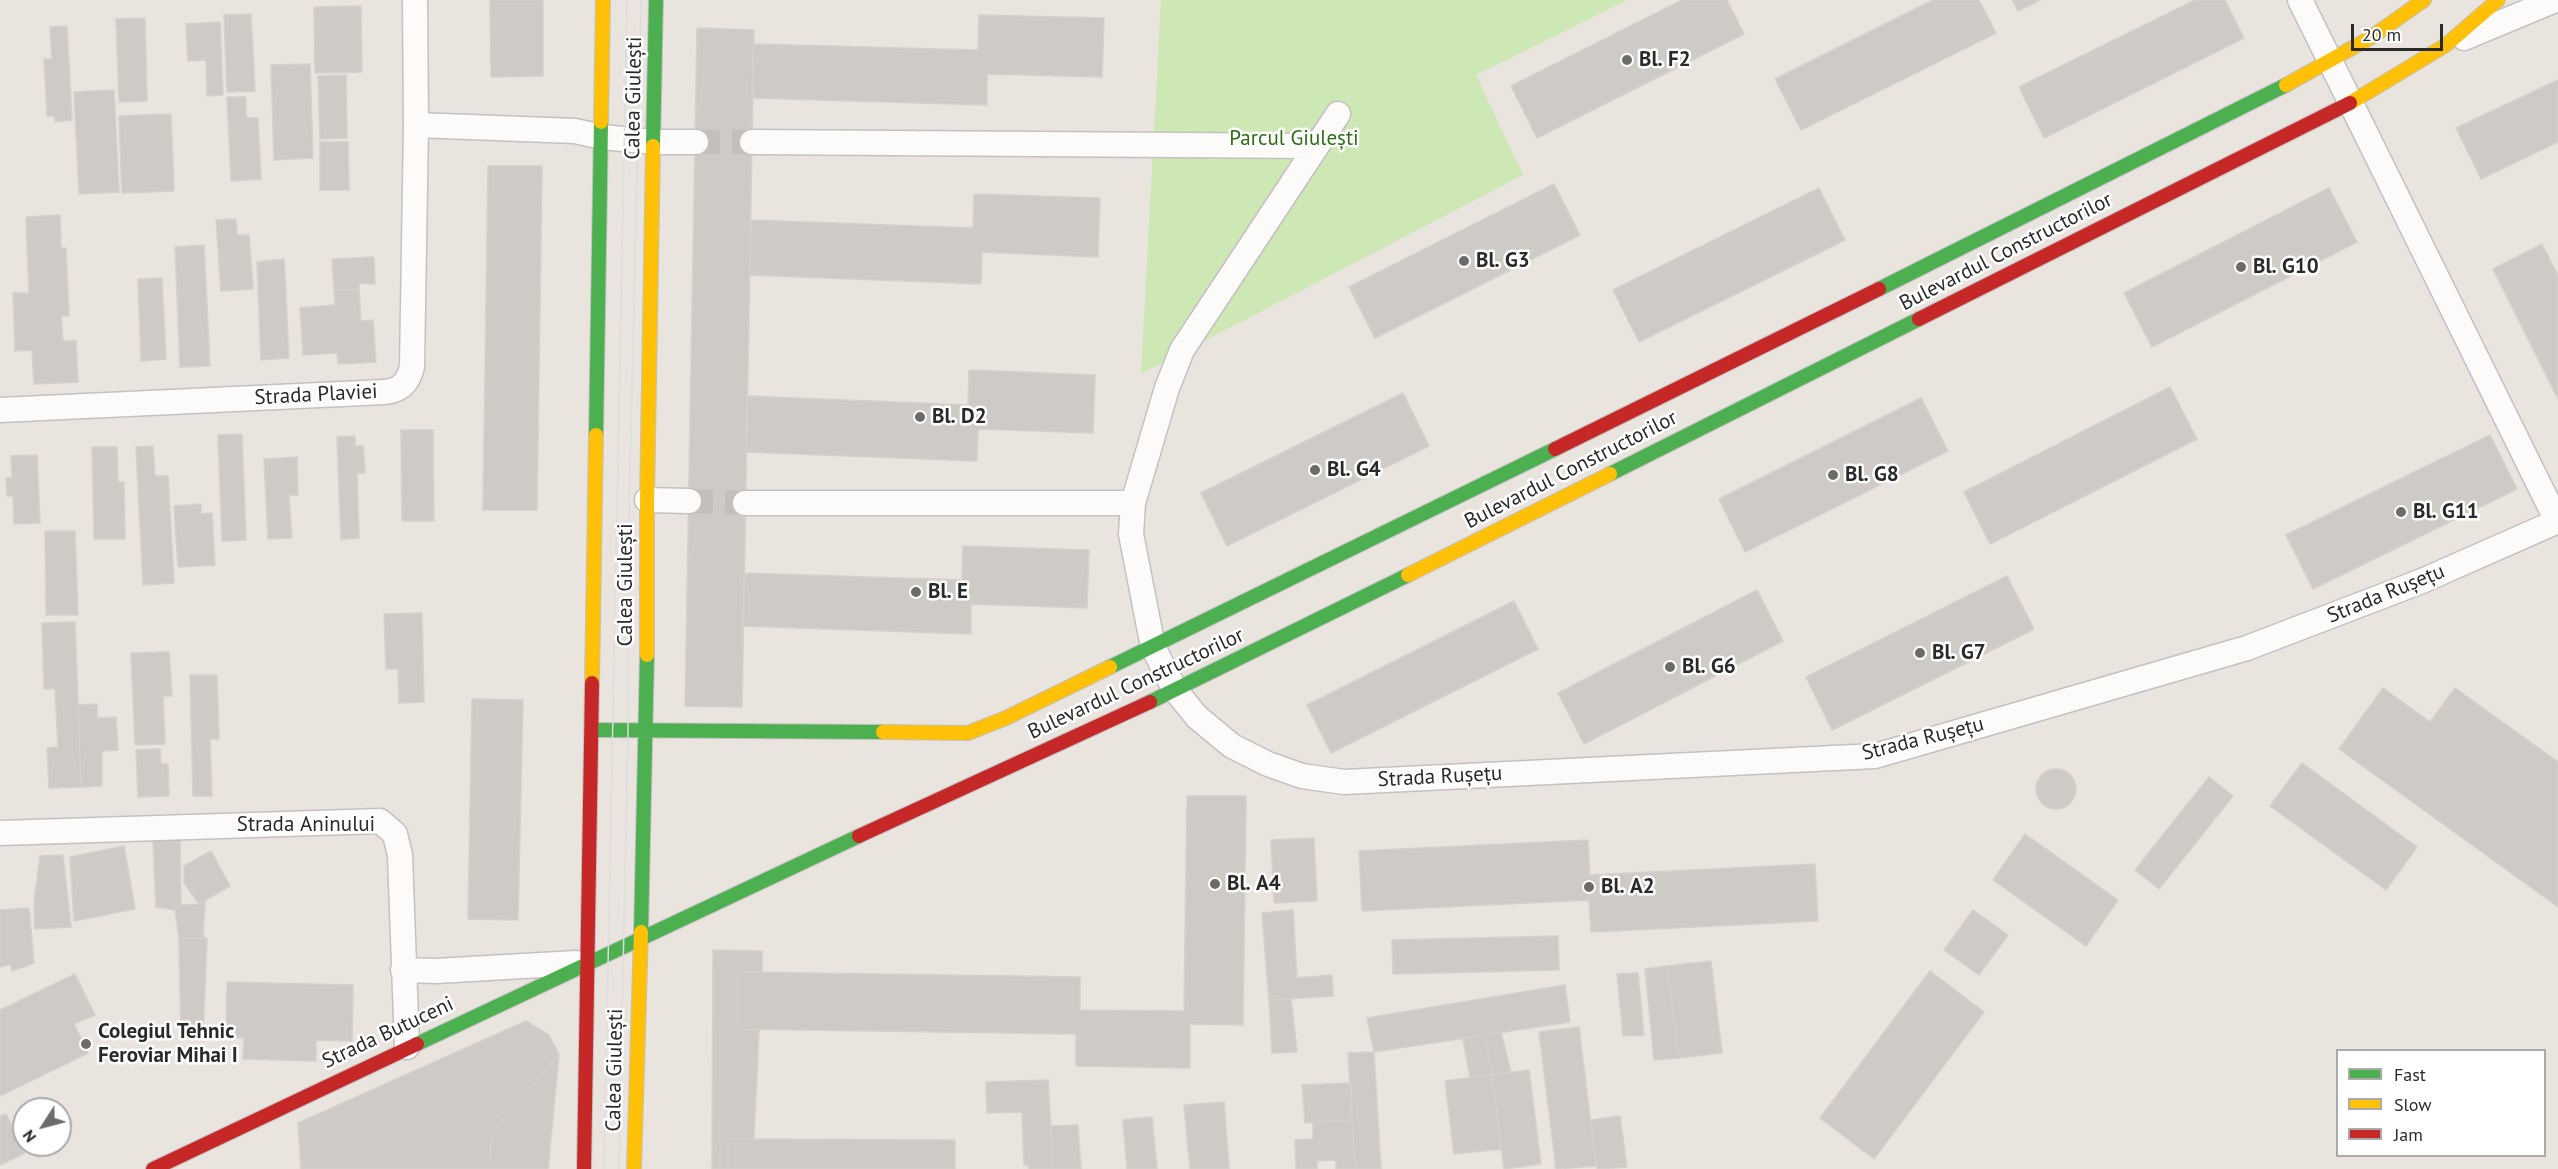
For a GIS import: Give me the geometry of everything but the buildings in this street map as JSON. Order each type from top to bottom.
[{"type":"street","points":[[415,0],[416,125],[575,131],[654,142],[696,142]]},
{"type":"street","name":"Calea Giulești","points":[[584,1169],[603,0]]},
{"type":"street","name":"Calea Giulești","points":[[634,1169],[647,729],[647,500],[656,0]]},
{"type":"street","points":[[2300,0],[2330,62]]},
{"type":"street","name":"Bulevardul Constructorilor","points":[[592,730],[647,729],[970,738],[1006,718],[1774,348],[2330,62],[2370,38],[2424,0]]},
{"type":"street","name":"Bulevardul Constructorilor","points":[[641,938],[986,770],[1175,690],[1790,378],[2350,103],[2446,45],[2498,0]]},
{"type":"street","points":[[2446,45],[2555,0]]},
{"type":"street","name":"Strada Rușețu","points":[[1338,114],[1182,350],[1167,388],[1133,503],[1131,534],[1153,647],[1175,690],[1197,717],[1232,746],[1268,764],[1302,776],[1344,782],[1875,756],[2247,648],[2422,581],[2558,521],[2330,62]]},
{"type":"street","name":"Strada Plaviei","points":[[0,410],[394,392],[402,386],[412,367],[416,125]]},
{"type":"street","points":[[752,142],[1317,146]]},
{"type":"street","points":[[647,500],[689,501]]},
{"type":"street","points":[[745,503],[1133,503]]},
{"type":"street","name":"Strada Aninului","points":[[0,833],[380,821],[396,834],[400,855],[407,1047]]},
{"type":"street","name":"Strada Butuceni","points":[[153,1169],[641,938]]},
{"type":"street","points":[[403,970],[436,971],[588,963]]},
{"type":"green space","name":"Parcul Giulești","points":[[1161,0],[1627,0],[1476,75],[1523,175],[1141,374]]},
{"type":"tunnel","points":[[696,142],[752,142]]},
{"type":"tunnel","points":[[689,501],[745,503]]},
{"type":"tram line","points":[[604,1169],[627,0]]},
{"type":"tram line","points":[[619,1169],[628,729],[628,559],[641,0]]},
{"type":"traffic: fast","points":[[653,146],[656,0]]},
{"type":"traffic: fast","points":[[1879,289],[2286,85]]},
{"type":"traffic: fast","points":[[596,435],[601,122]]},
{"type":"traffic: fast","points":[[1610,474],[1919,319]]},
{"type":"traffic: fast","points":[[1110,667],[1555,449]]},
{"type":"traffic: fast","points":[[1150,702],[1408,575]]},
{"type":"traffic: fast","points":[[641,932],[647,655]]},
{"type":"traffic: fast","points":[[592,730],[883,732]]},
{"type":"traffic: fast","points":[[417,1044],[859,836]]},
{"type":"traffic: slow","points":[[601,122],[603,0]]},
{"type":"traffic: slow","points":[[2286,85],[2370,38],[2424,0]]},
{"type":"traffic: slow","points":[[2350,103],[2446,45],[2498,0]]},
{"type":"traffic: slow","points":[[647,655],[647,500],[653,146]]},
{"type":"traffic: slow","points":[[592,683],[596,435]]},
{"type":"traffic: slow","points":[[1408,575],[1610,474]]},
{"type":"traffic: slow","points":[[883,732],[968,733],[1006,718],[1110,667]]},
{"type":"traffic: slow","points":[[634,1169],[641,932]]},
{"type":"traffic: jam","points":[[1919,319],[2350,103]]},
{"type":"traffic: jam","points":[[1555,449],[1879,289]]},
{"type":"traffic: jam","points":[[584,1169],[592,683]]},
{"type":"traffic: jam","points":[[859,836],[1150,702]]},
{"type":"traffic: jam","points":[[153,1169],[417,1044]]},
{"type":"place","name":"Bl. F2","points":[[1627,60]]},
{"type":"place","name":"Bl. G3","points":[[1464,261]]},
{"type":"place","name":"Bl. G10","points":[[2241,267]]},
{"type":"place","name":"Bl. D2","points":[[920,417]]},
{"type":"place","name":"Bl. G4","points":[[1315,470]]},
{"type":"place","name":"Bl. G8","points":[[1833,475]]},
{"type":"place","name":"Bl. G11","points":[[2401,512]]},
{"type":"place","name":"Bl. E","points":[[916,592]]},
{"type":"place","name":"Bl. G7","points":[[1920,653]]},
{"type":"place","name":"Bl. G6","points":[[1670,667]]},
{"type":"place","name":"Bl. A4","points":[[1215,884]]},
{"type":"place","name":"Bl. A2","points":[[1589,887]]},
{"type":"place","name":"Colegiul Tehnic Feroviar Mihai I","points":[[86,1044]]}]
